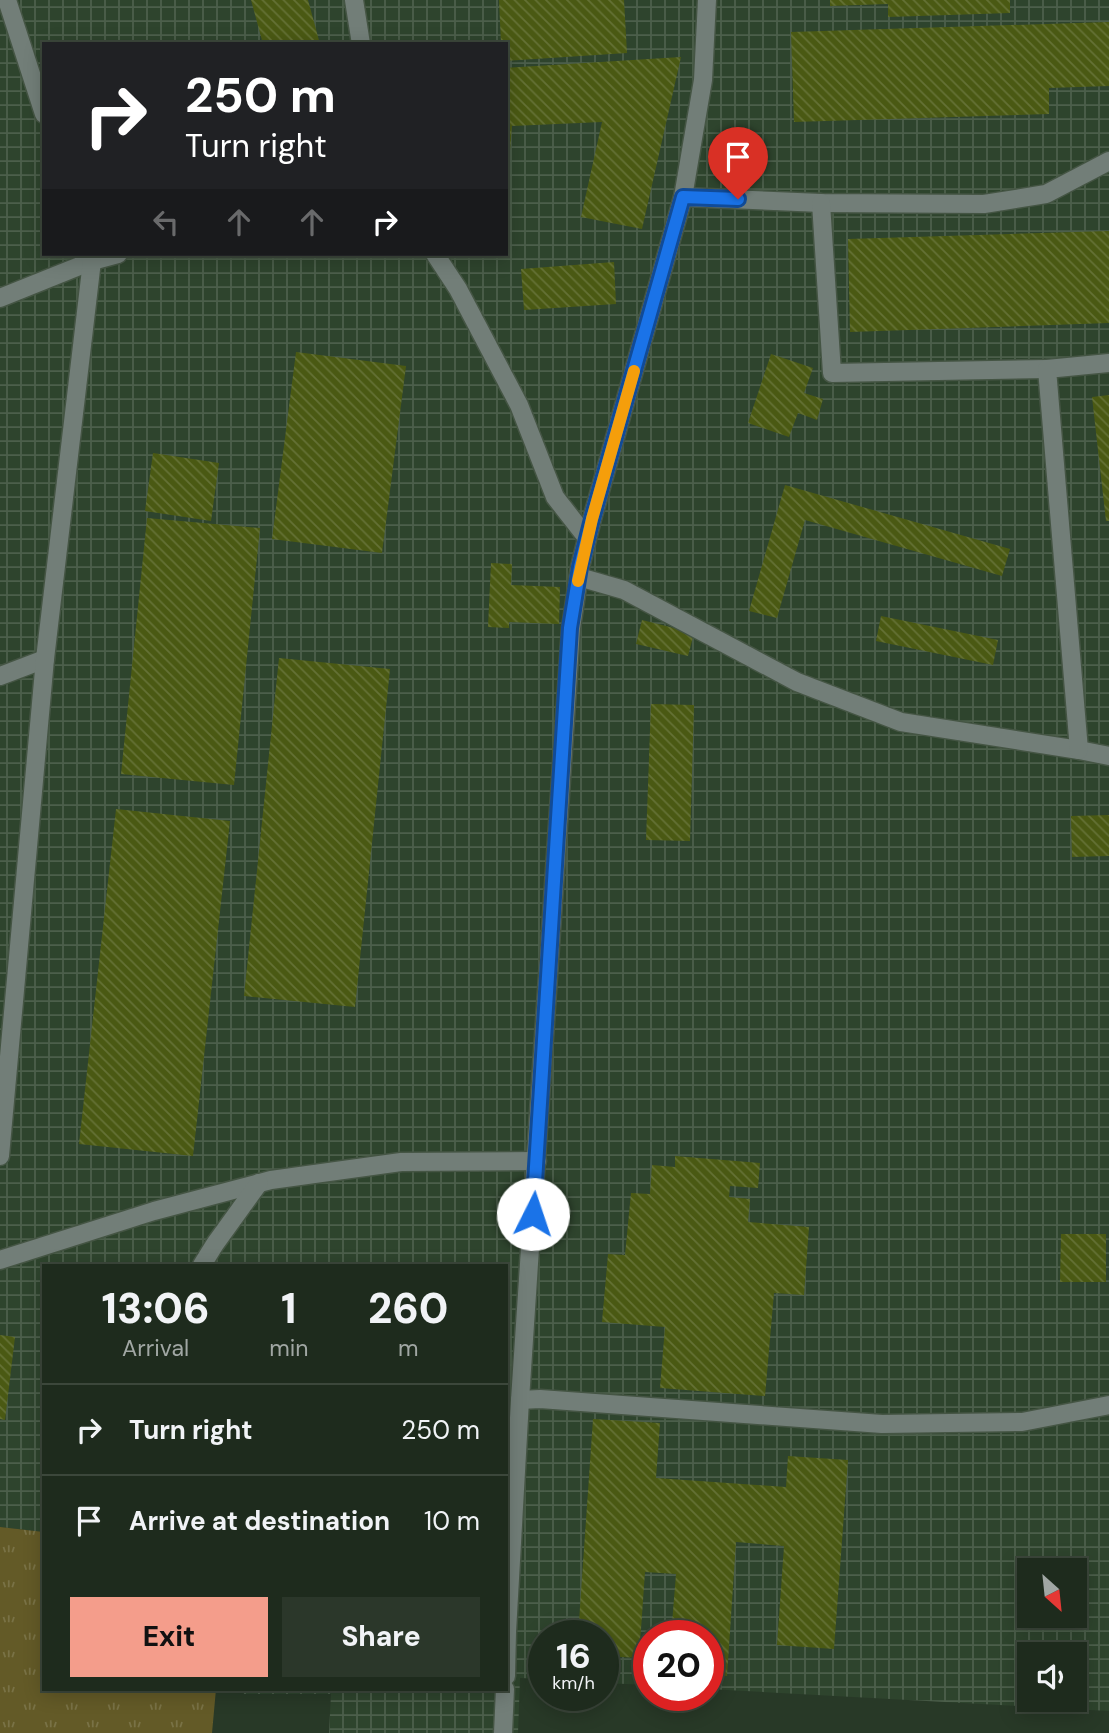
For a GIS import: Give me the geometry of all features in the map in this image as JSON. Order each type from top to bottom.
[{"type":"lane","points":[[7,0],[42,108]]},
{"type":"lane","points":[[354,0],[361,42]]},
{"type":"lane","points":[[508,1614],[570,628],[587,538],[683,197],[704,80],[707,0]]},
{"type":"lane","points":[[683,197],[821,203],[985,204],[1046,194],[1109,162]]},
{"type":"lane","points":[[821,203],[832,373],[1047,369],[1109,363]]},
{"type":"lane","points":[[436,256],[458,289],[519,405],[555,497],[587,538]]},
{"type":"lane","points":[[0,298],[90,258]]},
{"type":"lane","points":[[0,1156],[45,659],[90,258]]},
{"type":"lane","points":[[1047,369],[1079,750]]},
{"type":"lane","points":[[579,577],[624,590],[797,682],[901,722],[1109,756]]},
{"type":"lane","points":[[0,676],[45,659]]},
{"type":"lane","points":[[0,1260],[154,1211],[271,1180],[401,1161],[537,1161]]},
{"type":"lane","points":[[203,1264],[260,1183]]},
{"type":"lane","points":[[520,1400],[540,1399],[882,1424],[1022,1422],[1109,1405]]},
{"type":"lane","points":[[503,1733],[505,1691]]},
{"type":"shaded area","points":[[0,0],[1109,0],[1109,1711],[1087,1710],[1087,1642],[1017,1642],[1017,1706],[724,1690],[724,1620],[633,1620],[633,1684],[619,1684],[619,1620],[528,1620],[528,1678],[520,1678],[518,1733],[329,1733],[331,1694],[244,1694],[242,1691],[508,1691],[508,1264],[42,1264],[42,1532],[0,1527]]},
{"type":"green space","points":[[0,1527],[42,1532],[42,1691],[216,1691],[212,1733],[0,1733]]},
{"type":"building","points":[[251,0],[308,0],[319,42],[262,42]]},
{"type":"building","points":[[499,0],[624,0],[627,53],[508,61],[508,42],[501,42]]},
{"type":"building","points":[[830,0],[1010,0],[1010,13],[888,17],[888,4],[830,6]]},
{"type":"building","points":[[1109,22],[1109,86],[1049,88],[1049,114],[794,122],[791,32]]},
{"type":"building","points":[[681,57],[642,229],[581,217],[602,122],[512,126],[508,175],[508,68]]},
{"type":"building","points":[[1109,231],[1109,323],[850,332],[848,239]]},
{"type":"building","points":[[614,262],[616,304],[524,310],[521,269]]},
{"type":"building","points":[[296,352],[406,366],[382,553],[272,539]]},
{"type":"building","points":[[771,354],[813,368],[804,393],[823,399],[817,420],[798,413],[789,437],[748,423]]},
{"type":"building","points":[[1109,395],[1109,521],[1106,521],[1092,397]]},
{"type":"building","points":[[153,453],[219,463],[211,521],[145,511]]},
{"type":"building","points":[[785,485],[1010,549],[1002,576],[805,520],[777,618],[749,611]]},
{"type":"building","points":[[147,518],[260,528],[234,785],[121,774]]},
{"type":"building","points":[[491,563],[512,564],[511,585],[560,587],[559,624],[509,622],[509,628],[488,627]]},
{"type":"building","points":[[881,616],[998,640],[993,665],[876,641]]},
{"type":"building","points":[[642,620],[694,633],[688,656],[636,644]]},
{"type":"building","points":[[279,658],[390,669],[355,1007],[244,996]]},
{"type":"building","points":[[651,704],[694,705],[690,841],[646,840]]},
{"type":"building","points":[[116,809],[230,821],[193,1156],[79,1144]]},
{"type":"building","points":[[1109,815],[1109,856],[1072,857],[1071,816]]},
{"type":"building","points":[[675,1156],[760,1163],[758,1188],[730,1186],[729,1197],[750,1199],[748,1222],[809,1227],[804,1295],[774,1293],[765,1396],[660,1388],[665,1327],[602,1322],[608,1254],[625,1255],[631,1193],[650,1194],[652,1165],[675,1167]]},
{"type":"building","points":[[1061,1234],[1106,1234],[1106,1282],[1060,1282]]},
{"type":"building","points":[[0,1335],[15,1337],[5,1420],[0,1419]]},
{"type":"building","points":[[593,1419],[660,1423],[656,1478],[786,1487],[788,1456],[848,1460],[834,1649],[777,1645],[784,1546],[736,1542],[727,1676],[724,1676],[724,1620],[672,1620],[676,1574],[645,1572],[642,1620],[633,1620],[633,1658],[619,1657],[619,1620],[579,1620]]},
{"type":"slow traffic","points":[[578,581],[592,519],[634,371]]},
{"type":"route","points":[[533,1214],[570,628],[580,567],[683,197],[738,199]]}]
